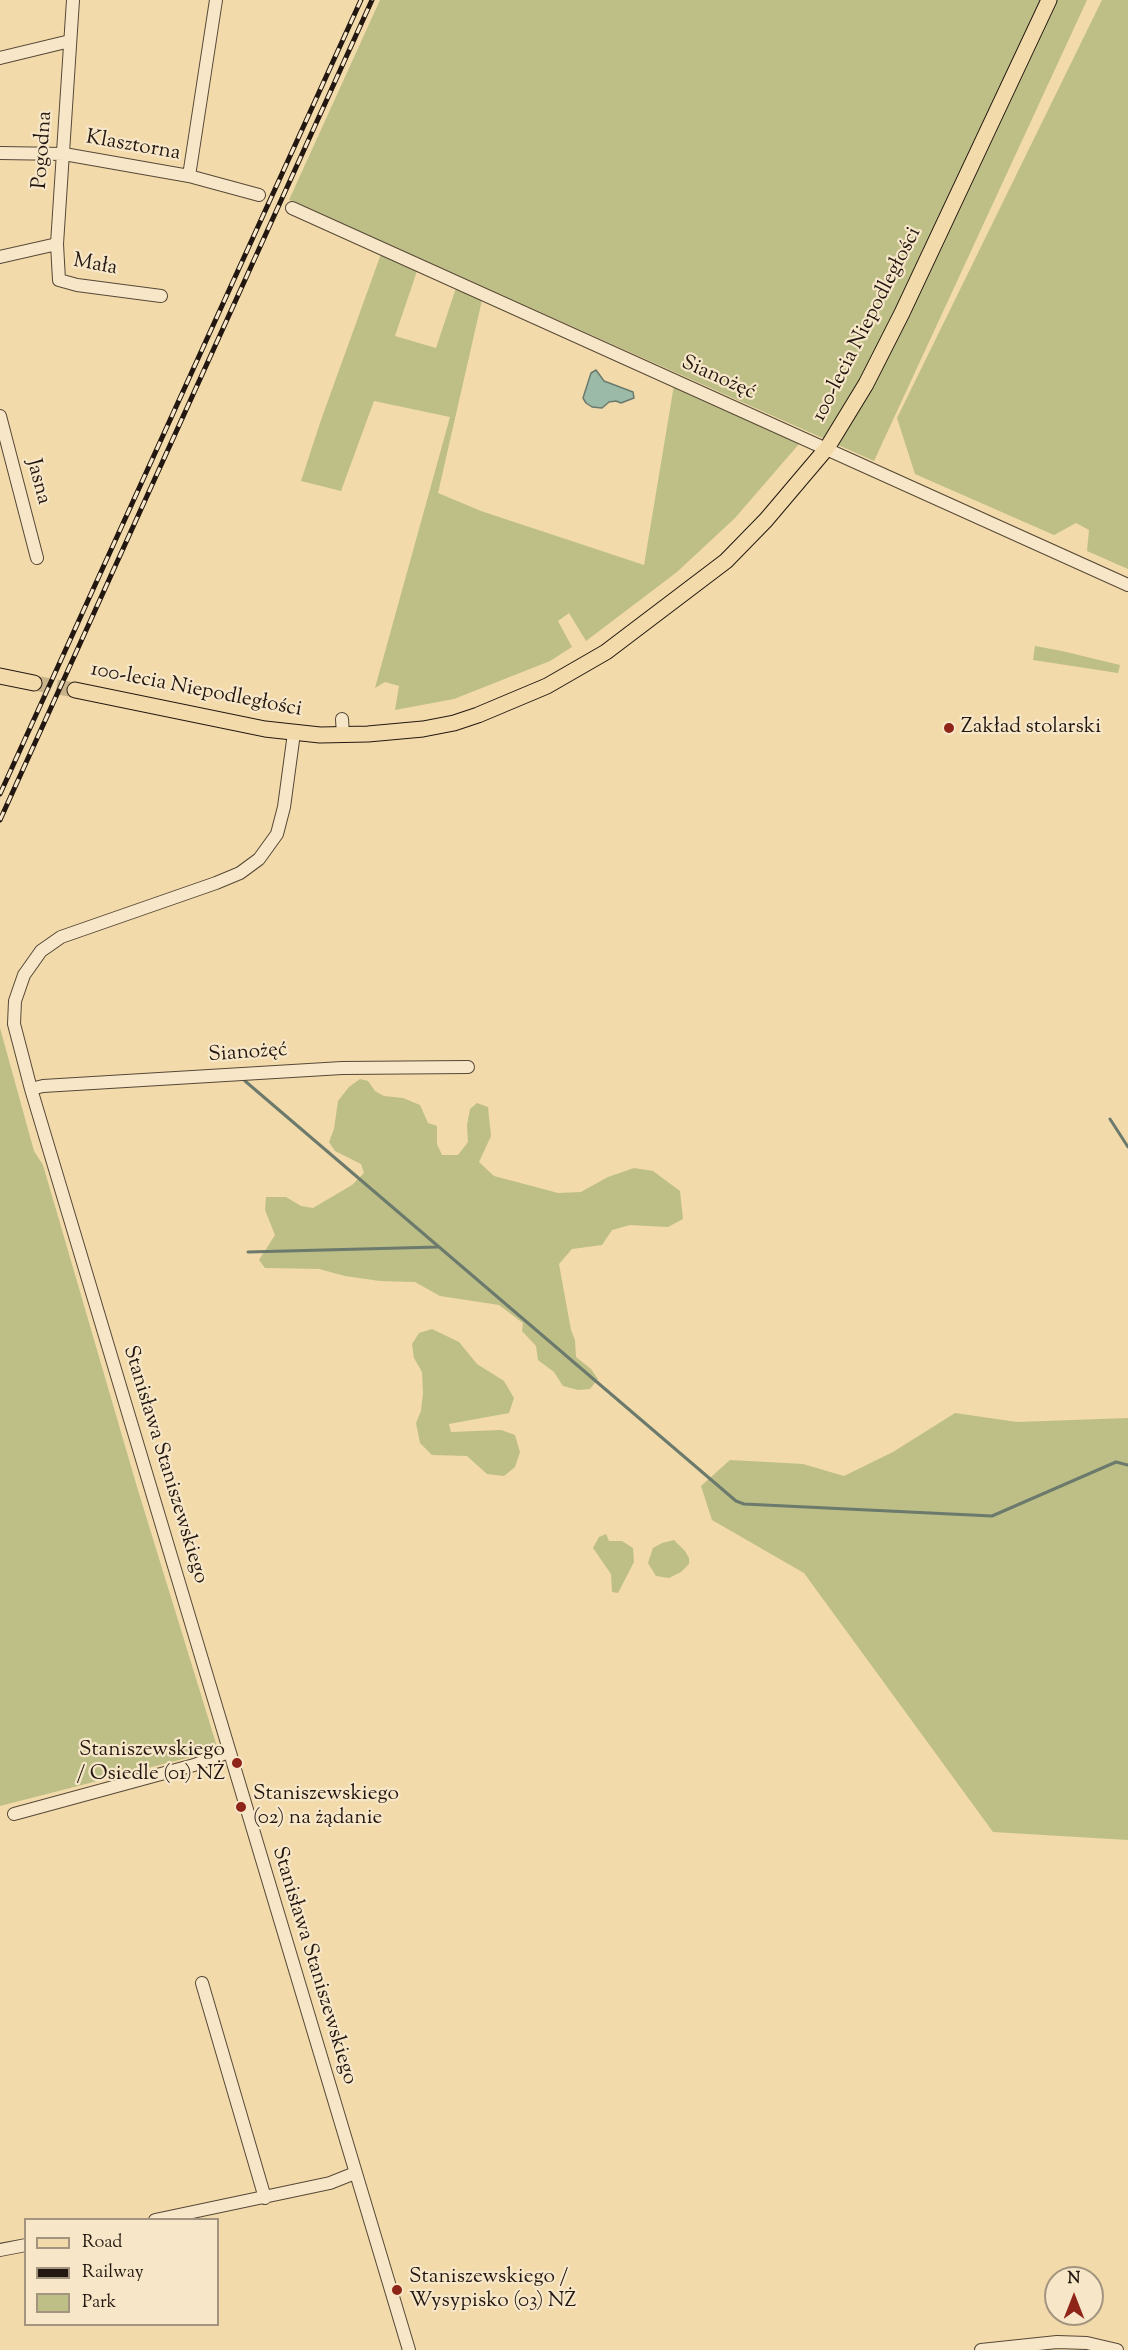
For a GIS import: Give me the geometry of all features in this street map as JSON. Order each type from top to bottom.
[{"type":"main road","name":"100-lecia Niepodległości","points":[[75,690],[294,733],[343,735],[392,732],[454,723],[529,695],[576,671],[630,634],[726,561],[789,495],[827,448],[866,384],[902,313],[1049,0]]},
{"type":"main road","points":[[0,676],[34,682]]},
{"type":"street","name":"Pogodna","points":[[57,244],[73,0]]},
{"type":"street","name":"Klasztorna","points":[[0,153],[64,154],[189,176],[216,0]]},
{"type":"street","points":[[0,58],[70,41]]},
{"type":"street","points":[[189,176],[259,195]]},
{"type":"street","name":"Sianożęć","points":[[292,208],[1128,585]]},
{"type":"street","points":[[0,257],[57,244]]},
{"type":"street","name":"Mała","points":[[57,244],[59,280],[77,285],[161,296]]},
{"type":"street","name":"Jasna","points":[[0,416],[37,558]]},
{"type":"street","points":[[342,719],[343,735]]},
{"type":"street","name":"Stanisława Staniszewskiego","points":[[294,733],[284,807],[277,834],[259,859],[240,873],[216,883],[61,937],[41,951],[20,982],[14,1016],[17,1038],[31,1089],[409,2350]]},
{"type":"street","name":"Sianożęć","points":[[31,1089],[43,1086],[342,1068],[468,1067]]},
{"type":"street","points":[[14,1814],[194,1765],[229,1752]]},
{"type":"street","points":[[202,1983],[265,2198]]},
{"type":"street","points":[[165,2218],[330,2183],[355,2173]]},
{"type":"street","points":[[0,2250],[24,2245]]},
{"type":"street","points":[[981,2350],[1057,2342],[1087,2343],[1117,2350]]},
{"type":"green space","points":[[380,0],[1087,0],[874,461],[289,200]]},
{"type":"green space","points":[[1102,0],[1128,0],[1128,569],[1087,551],[1089,530],[1076,523],[1054,535],[915,474],[897,418]]},
{"type":"green space","points":[[381,254],[418,268],[395,336],[436,348],[456,288],[482,300],[438,493],[481,511],[644,565],[674,385],[799,444],[735,518],[677,572],[586,641],[569,613],[558,621],[572,647],[550,661],[454,699],[395,710],[399,686],[385,682],[375,688],[450,417],[374,401],[341,491],[301,481]]},
{"type":"green space","points":[[1035,646],[1120,665],[1118,673],[1033,660]]},
{"type":"green space","points":[[0,1028],[34,1151],[43,1165],[137,1487],[218,1750],[0,1806]]},
{"type":"green space","points":[[360,1079],[368,1081],[375,1091],[384,1096],[403,1098],[420,1105],[428,1123],[437,1126],[437,1144],[442,1155],[458,1155],[468,1142],[467,1125],[470,1109],[477,1103],[488,1107],[491,1136],[479,1162],[494,1176],[558,1193],[581,1192],[608,1177],[634,1168],[653,1171],[680,1191],[683,1219],[668,1227],[630,1225],[612,1230],[602,1245],[572,1249],[559,1264],[571,1330],[575,1340],[576,1357],[591,1369],[598,1379],[590,1389],[578,1390],[563,1386],[554,1372],[538,1360],[536,1346],[522,1331],[523,1323],[499,1305],[440,1296],[415,1282],[380,1281],[345,1276],[319,1269],[265,1268],[259,1260],[275,1235],[265,1210],[266,1197],[286,1197],[301,1206],[313,1208],[352,1185],[364,1173],[361,1164],[335,1151],[329,1142],[334,1129],[338,1101],[349,1087]]},
{"type":"green space","points":[[432,1329],[459,1342],[477,1364],[504,1381],[514,1398],[509,1413],[449,1424],[451,1432],[501,1430],[515,1435],[520,1452],[515,1467],[504,1476],[487,1474],[467,1456],[432,1455],[420,1443],[416,1423],[421,1411],[422,1372],[414,1358],[412,1344],[419,1333]]},
{"type":"green space","points":[[955,1413],[1017,1422],[1128,1418],[1128,1840],[993,1832],[804,1573],[712,1520],[701,1486],[730,1460],[803,1464],[844,1476],[893,1452]]},
{"type":"green space","points":[[606,1534],[609,1541],[622,1541],[633,1548],[634,1562],[618,1593],[612,1592],[611,1574],[593,1548],[599,1537]]},
{"type":"green space","points":[[674,1540],[685,1551],[689,1564],[681,1572],[669,1578],[656,1576],[648,1563],[653,1548]]},
{"type":"shaded area","points":[[596,370],[604,381],[633,392],[634,398],[621,403],[609,402],[602,408],[592,407],[586,403],[583,398],[591,373]]},
{"type":"waterway","points":[[245,1081],[736,1501],[744,1504],[992,1516],[1116,1462],[1128,1465]]},
{"type":"waterway","points":[[1110,1119],[1128,1147]]},
{"type":"waterway","points":[[248,1252],[438,1247]]},
{"type":"tunnel","points":[[34,683],[75,690]]},
{"type":"railway","points":[[0,794],[361,0]]},
{"type":"railway","points":[[0,820],[372,0]]},
{"type":"place","name":"Zakład stolarski","points":[[949,728]]},
{"type":"place","name":"Staniszewskiego / Osiedle (01) NŻ","points":[[237,1763]]},
{"type":"place","name":"Staniszewskiego (02) na żądanie","points":[[241,1807]]},
{"type":"place","name":"Staniszewskiego / Wysypisko (03) NŻ","points":[[397,2290]]}]
